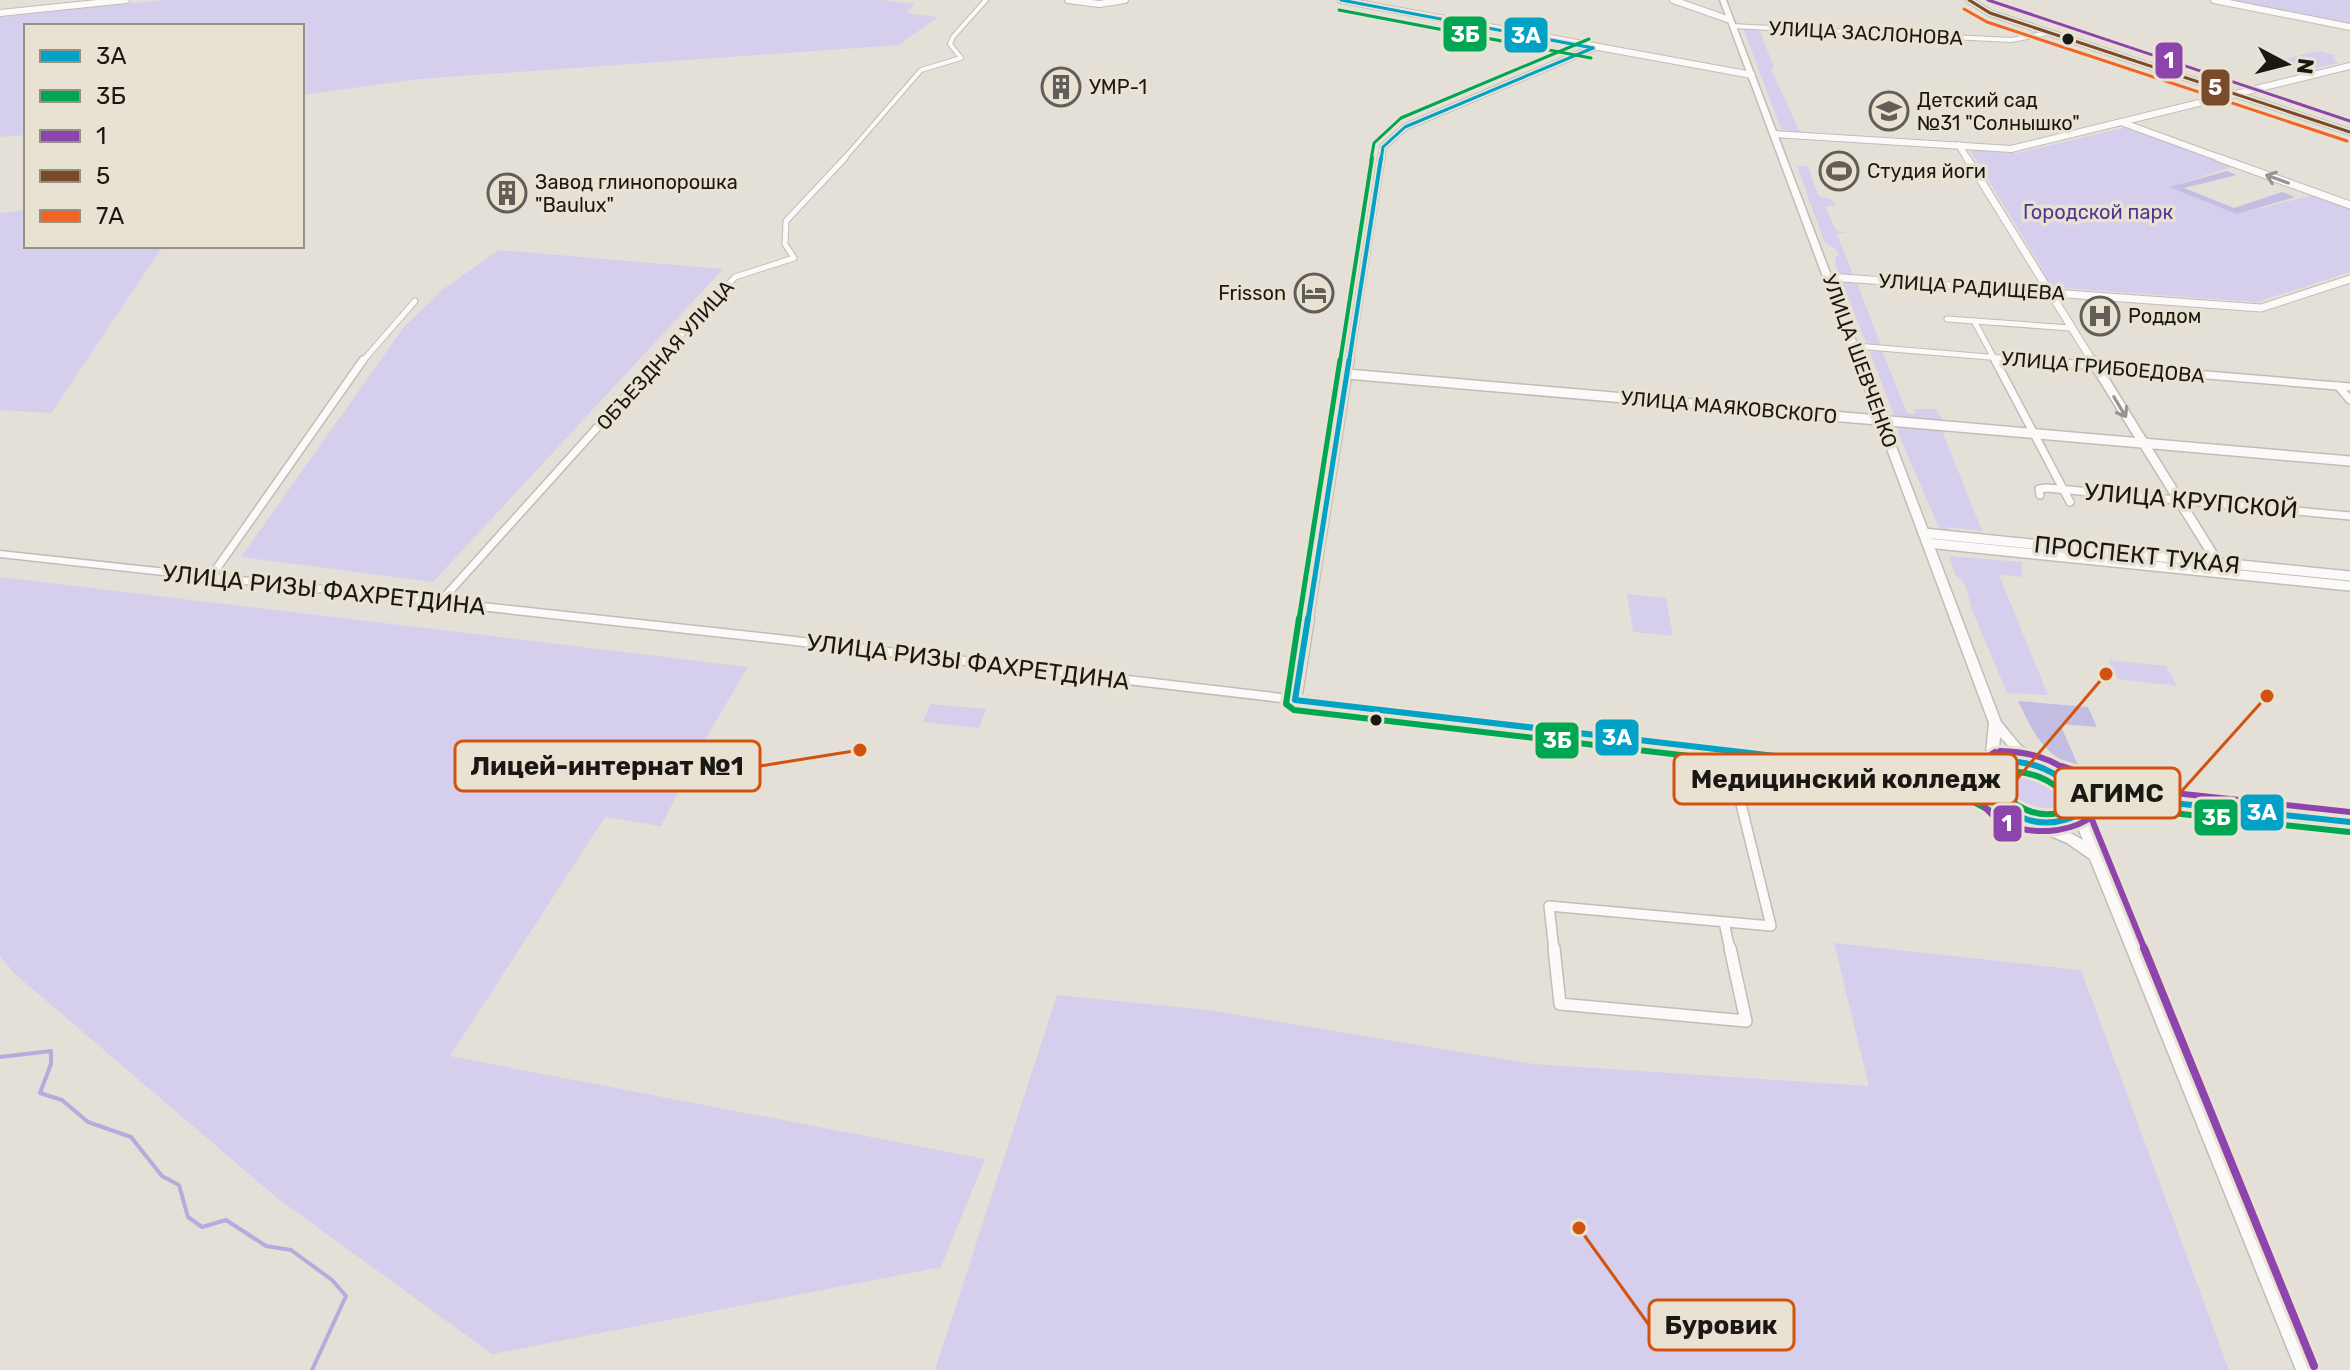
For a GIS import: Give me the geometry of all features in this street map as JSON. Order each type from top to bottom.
[{"type":"main road","name":"УЛИЦА ШЕВЧЕНКО","points":[[1723,0],[1856,346],[1995,723]]},
{"type":"main road","name":"УЛИЦА РИЗЫ ФАХРЕТДИНА","points":[[0,554],[1914,772],[1989,766],[2012,760],[2039,765]]},
{"type":"main road","points":[[1995,723],[2016,748],[2039,765],[2126,798],[2350,822]]},
{"type":"main road","points":[[1994,801],[1983,783],[1989,766],[1995,723]]},
{"type":"main road","points":[[1935,771],[1994,801],[2012,814],[2072,839],[2095,859]]},
{"type":"main road","points":[[2059,775],[2076,791],[2095,859],[2305,1370]]},
{"type":"main road","points":[[2035,823],[2057,824],[2080,811],[2126,798]]},
{"type":"street","points":[[0,13],[126,0]]},
{"type":"street","name":"ОБЪЕЗДНАЯ УЛИЦА","points":[[440,602],[726,284],[735,277],[794,258],[785,244],[786,221],[883,117],[921,70],[961,58],[950,44],[953,37],[986,0]]},
{"type":"street","points":[[1068,0],[1099,4],[1125,0]]},
{"type":"street","points":[[1341,0],[1752,75]]},
{"type":"street","points":[[1673,0],[1730,19]]},
{"type":"street","points":[[1969,0],[1982,10],[2048,33],[2350,132]]},
{"type":"street","points":[[2214,0],[2350,27]]},
{"type":"street","name":"УЛИЦА ЗАСЛОНОВА","points":[[1730,19],[2011,40],[2048,33]]},
{"type":"street","points":[[1295,700],[1383,147],[1405,127],[1593,48]]},
{"type":"street","points":[[1775,134],[2011,149],[2350,66]]},
{"type":"street","points":[[2120,122],[2350,205]]},
{"type":"street","points":[[1959,145],[2218,563]]},
{"type":"street","name":"УЛИЦА РАДИЩЕВА","points":[[1829,277],[2261,308],[2350,279]]},
{"type":"street","points":[[210,578],[241,544],[280,476],[343,384],[415,301]]},
{"type":"street","points":[[1947,319],[2070,328]]},
{"type":"street","points":[[1974,321],[2070,502]]},
{"type":"street","name":"УЛИЦА ГРИБОЕДОВА","points":[[1856,346],[2350,387]]},
{"type":"street","name":"УЛИЦА МАЯКОВСКОГО","points":[[1347,374],[2350,461]]},
{"type":"street","points":[[2338,386],[2350,400]]},
{"type":"street","name":"УЛИЦА КРУПСКОЙ","points":[[2040,495],[2038,491],[2042,488],[2063,489],[2350,516]]},
{"type":"street","name":"ПРОСПЕКТ ТУКАЯ","points":[[1925,538],[2350,586]]},
{"type":"street","name":"ПРОСПЕКТ ТУКАЯ","points":[[2130,559],[2218,563],[2350,576]]},
{"type":"street","points":[[1724,922],[1746,1021],[1560,1004],[1549,906],[1771,926],[1728,751]]},
{"type":"green space","points":[[162,0],[882,0],[915,4],[906,13],[938,17],[899,45],[419,79],[304,95],[304,24],[24,24],[24,135],[0,137],[0,17]]},
{"type":"green space","points":[[2227,0],[2350,0],[2350,26]]},
{"type":"green space","points":[[1743,28],[1760,31],[1774,68],[1771,69],[1801,134],[1781,129]]},
{"type":"green space","points":[[2318,51],[2336,55],[2333,58],[2338,63],[2304,71],[2272,62]]},
{"type":"green space","name":"Городской парк","points":[[2127,127],[2234,166],[2170,187],[2237,214],[2313,195],[2350,207],[2350,272],[2257,302],[2050,287],[2004,213],[2048,278],[1970,150],[2017,153]]},
{"type":"green space","points":[[1797,166],[1808,166],[1818,196],[1832,200],[1836,206],[1825,206],[1836,231],[1847,232],[1837,234],[1854,277],[1837,272],[1835,256],[1839,256],[1836,249],[1825,243]]},
{"type":"green space","points":[[24,210],[24,248],[162,248],[51,413],[0,410],[0,213]]},
{"type":"green space","points":[[499,250],[723,269],[433,582],[241,557],[404,327],[442,290]]},
{"type":"green space","points":[[1856,280],[1881,346],[1866,342],[1842,282]]},
{"type":"green space","points":[[1882,351],[1907,413],[1915,414],[1914,409],[1935,409],[1946,424],[1895,418],[1870,352]]},
{"type":"green space","points":[[1899,427],[1941,428],[1982,531],[1947,527],[1949,533],[1940,530],[1898,433]]},
{"type":"green space","points":[[1949,556],[2022,562],[2021,577],[1999,575],[2048,695],[2007,693],[1972,610],[1965,584],[1956,576]]},
{"type":"green space","points":[[0,577],[748,667],[709,733],[661,826],[605,817],[450,1056],[985,1159],[941,1267],[492,1354],[277,1198],[15,974],[0,956]]},
{"type":"green space","points":[[1627,594],[1666,598],[1673,636],[1633,632]]},
{"type":"green space","points":[[2108,660],[2166,666],[2177,686],[2118,679]]},
{"type":"green space","points":[[930,704],[986,709],[979,728],[923,722]]},
{"type":"green space","points":[[2010,764],[2036,769],[2058,781],[2072,793],[2074,809],[2060,819],[2043,820],[2009,806],[1991,782],[1995,772]]},
{"type":"green space","points":[[1834,943],[2081,970],[2229,1370],[935,1370],[1057,995],[1208,1010],[1534,1064],[1869,1086]]},
{"type":"shaded area","points":[[2227,171],[2237,175],[2184,188],[2234,208],[2282,192],[2295,197],[2237,214],[2169,187]]},
{"type":"shaded area","points":[[2018,701],[2088,707],[2097,727],[2060,724],[2078,765],[2048,750],[2034,732]]},
{"type":"waterway","points":[[0,1057],[51,1051],[51,1064],[40,1093],[62,1100],[88,1122],[131,1137],[162,1176],[179,1185],[188,1217],[202,1227],[226,1220],[266,1246],[291,1250],[332,1280],[346,1296],[312,1370]]},
{"type":"transit line","name":"3А","points":[[1341,0],[1593,48]]},
{"type":"transit line","name":"5","points":[[1969,0],[1990,13],[2350,132]]},
{"type":"transit line","name":"1","points":[[1988,0],[2350,121]]},
{"type":"transit line","name":"7А","points":[[1964,9],[1987,22],[2347,141]]},
{"type":"transit line","name":"3Б","points":[[1339,10],[1591,58]]},
{"type":"transit line","name":"3Б","points":[[1589,39],[1401,118],[1374,143],[1286,704],[1294,710],[1913,782],[1933,781],[1989,810]]},
{"type":"transit line","name":"3А","points":[[1593,48],[1405,127],[1383,147],[1295,700],[1914,772],[1987,768]]},
{"type":"transit line","name":"1","points":[[1995,752],[1979,762],[1973,782],[1991,812],[2021,830],[2038,833],[2072,829],[2087,820],[2089,793],[2062,765],[2039,755],[2000,751]]},
{"type":"transit line","name":"3А","points":[[2000,761],[2034,765],[2063,779],[2079,796],[2079,814],[2052,824],[2038,824],[2012,814],[2001,806],[1983,783],[1987,768],[2000,761]]},
{"type":"transit line","name":"1","points":[[2062,766],[2128,788],[2350,812]]},
{"type":"transit line","name":"3Б","points":[[2003,771],[2022,772],[2048,780],[2069,799],[2069,809],[2049,815],[2017,805],[1994,782],[1996,775],[2003,771]]},
{"type":"transit line","name":"3А","points":[[2059,775],[2126,798],[2350,822]]},
{"type":"transit line","name":"3Б","points":[[2083,817],[2126,808],[2349,832]]},
{"type":"transit line","name":"1","points":[[2088,810],[2314,1366]]},
{"type":"place","name":"УМР-1","points":[[1061,87]]},
{"type":"place","name":"Детский сад №31 \"Солнышко\"","points":[[1889,111]]},
{"type":"place","name":"Студия йоги","points":[[1839,171]]},
{"type":"place","name":"Завод глинопорошка \"Baulux\"","points":[[507,193]]},
{"type":"place","name":"Frisson","points":[[1314,293]]},
{"type":"place","name":"Роддом","points":[[2100,316]]},
{"type":"place","name":"Медицинский колледж","points":[[2106,674]]},
{"type":"place","name":"АГИМС","points":[[2267,696]]},
{"type":"place","name":"Лицей-интернат №1","points":[[860,750]]},
{"type":"place","name":"Буровик","points":[[1579,1228]]}]
